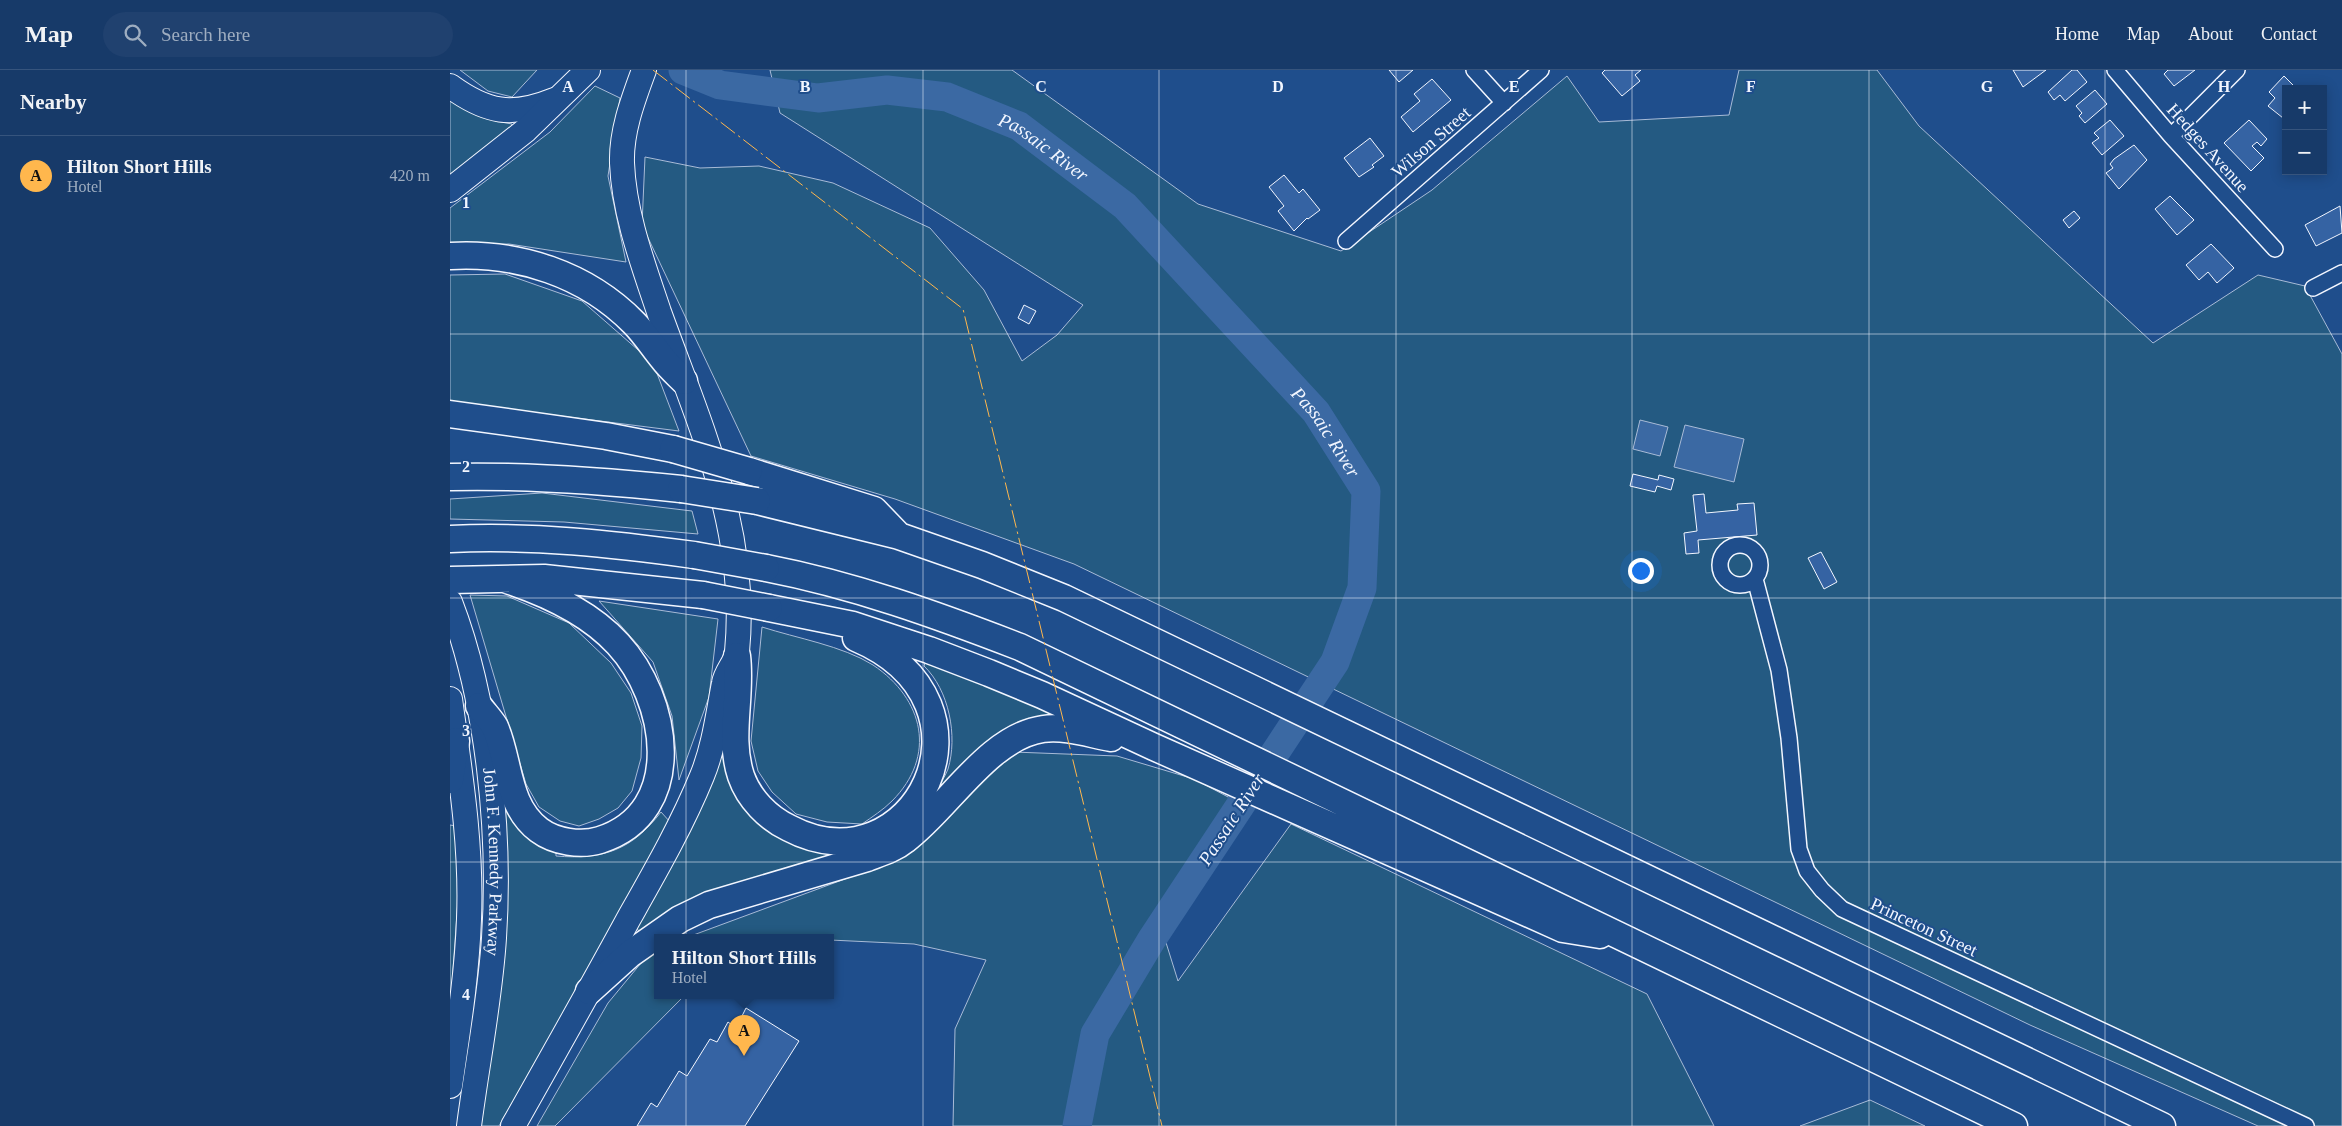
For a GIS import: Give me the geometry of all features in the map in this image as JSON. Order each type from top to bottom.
[{"type":"highway","points":[[450,256],[489,255],[534,264],[576,281],[610,301],[684,381]]},
{"type":"highway","points":[[450,414],[606,436],[673,449],[874,510],[899,536]]},
{"type":"highway","points":[[450,477],[510,475],[594,480],[681,489],[757,501],[899,536],[982,565],[1064,598],[1273,697],[2162,1126]]},
{"type":"highway","points":[[458,539],[538,539],[609,544],[694,554],[811,577],[864,592],[1020,647],[2014,1126]]},
{"type":"highway","points":[[478,706],[494,726],[516,800],[529,821],[540,831],[569,842],[596,842],[619,833],[632,825],[646,808],[654,791],[660,767],[661,746],[656,710],[643,677],[617,643],[602,630],[551,597],[495,578]]},
{"type":"highway","points":[[450,580],[544,578],[703,595],[809,618],[853,625],[929,650],[1042,695],[1154,748],[1292,807],[1563,929],[1630,940]]},
{"type":"highway","points":[[737,656],[740,680],[735,736],[737,758],[742,777],[753,798],[780,824],[799,834],[818,839],[856,839],[888,826],[918,799],[931,774],[937,736],[930,706],[914,679],[903,666],[884,652],[809,618]]},
{"type":"highway","points":[[657,934],[709,905],[868,858],[892,848],[915,832],[994,754],[1015,738],[1027,732],[1044,729],[1071,730],[1154,748]]},
{"type":"highway","points":[[450,780],[456,741]]},
{"type":"highway","points":[[589,991],[654,936]]},
{"type":"main road","points":[[513,1126],[654,873],[703,775],[716,730],[725,677],[737,656],[736,578],[728,514],[708,442],[684,381],[633,231],[625,192],[622,153],[625,128],[644,70]]},
{"type":"main road","points":[[450,190],[526,130],[586,73]]},
{"type":"main road","points":[[450,86],[477,104],[500,111],[539,106],[563,96]]},
{"type":"main road","name":"John F. Kennedy Parkway","points":[[450,602],[478,706],[493,815],[495,910],[491,968],[469,1126]]},
{"type":"main road","name":"John F. Kennedy Parkway","points":[[450,699],[465,815],[470,874],[470,919],[465,978],[450,1086]]},
{"type":"street","points":[[1474,70],[1504,103]]},
{"type":"street","name":"Wilson Street","points":[[1346,241],[1541,70]]},
{"type":"street","name":"Hedges Avenue","points":[[2115,70],[2171,136],[2275,249]]},
{"type":"street","points":[[2171,136],[2237,70]]},
{"type":"street","points":[[2313,288],[2342,273]]},
{"type":"street","name":"Princeton Street","points":[[1756,579],[1779,670],[1789,738],[1799,849],[1807,871],[1822,890],[1842,909],[2306,1126]]},
{"type":"shaded area","points":[[460,70],[537,70],[512,97],[488,91]]},
{"type":"shaded area","points":[[770,70],[1012,70],[1198,204],[1341,251],[1432,190],[1567,76],[1599,122],[1729,115],[1739,70],[1877,70],[1919,126],[2153,343],[2258,275],[2305,286],[2342,354],[2342,1126],[2258,1126],[2030,1025],[1074,564],[895,499],[751,456],[642,225],[645,157],[700,168],[759,166],[833,183],[930,228],[984,290],[1022,361],[1057,335],[1083,305],[780,113]]},
{"type":"shaded area","points":[[595,86],[620,98],[608,176],[626,262],[509,244],[450,246],[450,208],[550,132]]},
{"type":"shaded area","points":[[450,99],[464,109],[479,116],[512,124],[511,129],[450,177]]},
{"type":"shaded area","points":[[505,274],[582,301],[653,363],[679,431],[450,402],[450,275]]},
{"type":"shaded area","points":[[1640,420],[1668,427],[1660,456],[1633,449]]},
{"type":"shaded area","points":[[1685,425],[1744,439],[1734,482],[1674,467]]},
{"type":"shaded area","points":[[542,493],[692,511],[698,534],[564,522],[450,519],[450,499]]},
{"type":"shaded area","points":[[470,595],[507,596],[569,623],[611,663],[631,693],[642,726],[641,758],[632,791],[618,808],[599,819],[579,826],[560,821],[539,807],[526,784]]},
{"type":"shaded area","points":[[599,601],[718,619],[709,697],[679,780],[672,716],[653,662]]},
{"type":"shaded area","points":[[762,627],[861,658],[890,679],[904,694],[913,711],[918,729],[919,747],[915,766],[906,784],[892,801],[862,824],[827,822],[796,814],[772,792],[758,771],[751,741]]},
{"type":"shaded area","points":[[925,663],[998,689],[1059,716],[935,793],[948,769],[951,756],[951,728],[945,700],[933,676],[924,666]]},
{"type":"shaded area","points":[[722,749],[729,775],[782,838],[830,853],[828,859],[639,932],[637,928]]},
{"type":"shaded area","points":[[1013,752],[1117,756],[1194,779],[1230,798],[1158,917],[1178,981],[1291,824],[1647,994],[1714,1126],[953,1126],[955,1029],[986,960],[914,944],[834,940],[834,934],[696,934],[899,859],[917,848],[952,810]]},
{"type":"shaded area","points":[[502,801],[556,850],[556,856],[588,856],[615,850],[639,835],[661,812],[671,823],[499,1126],[481,1126],[503,965]]},
{"type":"shaded area","points":[[450,825],[456,826],[459,885],[450,1012]]},
{"type":"shaded area","points":[[654,950],[654,999],[681,999],[555,1126],[537,1126],[608,1003]]},
{"type":"shaded area","points":[[1870,1100],[1925,1126],[1800,1126]]},
{"type":"building","points":[[1389,70],[1413,70],[1399,82]]},
{"type":"building","points":[[1605,70],[1641,70],[1635,75],[1640,81],[1622,96],[1602,73]]},
{"type":"building","points":[[2013,70],[2046,70],[2023,87]]},
{"type":"building","points":[[2072,70],[2077,70],[2087,82],[2065,101],[2060,95],[2054,100],[2048,92]]},
{"type":"building","points":[[2168,70],[2195,70],[2174,86],[2164,74]]},
{"type":"building","points":[[2284,76],[2293,85],[2282,85],[2282,117],[2268,106],[2275,98],[2269,92]]},
{"type":"building","points":[[1432,79],[1451,100],[1413,132],[1401,117],[1420,101],[1414,94]]},
{"type":"building","points":[[2095,90],[2107,104],[2085,123],[2079,116],[2082,113],[2076,106]]},
{"type":"building","points":[[2110,120],[2124,136],[2102,155],[2092,143],[2099,138],[2094,133]]},
{"type":"building","points":[[2249,120],[2267,139],[2261,146],[2257,142],[2252,146],[2264,158],[2251,171],[2224,143]]},
{"type":"building","points":[[1370,138],[1384,156],[1372,165],[1374,167],[1359,177],[1344,158]]},
{"type":"building","points":[[2134,145],[2147,160],[2119,189],[2106,173],[2113,168],[2110,164],[2114,159]]},
{"type":"building","points":[[1284,175],[1299,193],[1303,189],[1320,210],[1307,218],[1294,231],[1278,211],[1284,206],[1269,187]]},
{"type":"building","points":[[2170,196],[2194,220],[2177,235],[2155,209]]},
{"type":"building","points":[[2340,206],[2342,233],[2316,246],[2305,225]]},
{"type":"building","points":[[2074,211],[2080,218],[2069,228],[2063,220]]},
{"type":"building","points":[[2211,244],[2234,268],[2217,283],[2208,272],[2199,280],[2186,265]]},
{"type":"building","points":[[1024,305],[1036,311],[1029,324],[1018,318]]},
{"type":"building","points":[[1633,474],[1658,480],[1659,475],[1674,479],[1671,490],[1657,486],[1655,492],[1630,486]]},
{"type":"building","points":[[1704,494],[1706,513],[1738,510],[1737,504],[1754,503],[1757,535],[1698,540],[1699,553],[1686,554],[1684,533],[1697,531],[1693,495]]},
{"type":"building","points":[[1821,552],[1837,582],[1824,589],[1808,558]]},
{"type":"building","points":[[746,1008],[799,1041],[745,1126],[637,1126],[651,1103],[657,1107],[679,1071],[687,1076],[710,1039],[717,1042],[728,1022],[736,1028]]},
{"type":"waterway","name":"Passaic River","points":[[683,70],[720,85],[818,98],[887,90],[947,97],[1019,126],[1125,206],[1316,412],[1366,491],[1362,588],[1335,662],[1152,939],[1095,1034],[1077,1126]]},
{"type":"power","points":[[653,70],[963,309],[1162,1126]]},
{"type":"place","name":"Hilton Short Hills","points":[[744,1056]]}]
